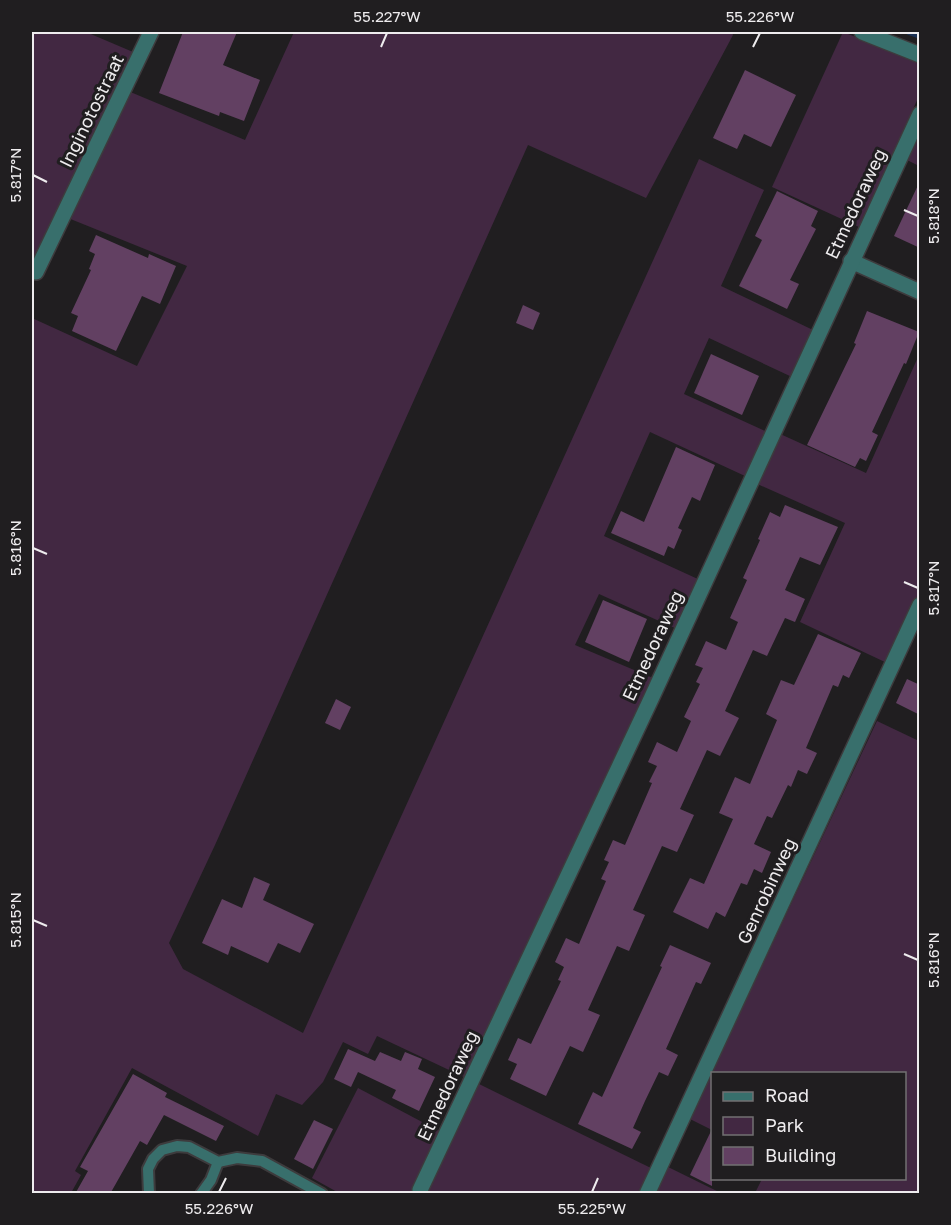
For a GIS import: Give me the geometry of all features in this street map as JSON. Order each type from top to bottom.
[{"type":"street","name":"Inginotostraat","points":[[36,272],[151,32]]},
{"type":"street","points":[[862,32],[920,55]]},
{"type":"street","name":"Etmedoraweg","points":[[421,1194],[425,1180],[651,699],[920,114]]},
{"type":"street","points":[[851,261],[920,292]]},
{"type":"street","name":"Genrobinweg","points":[[648,1194],[920,605]]},
{"type":"lane","points":[[149,1194],[148,1169],[153,1159],[162,1150],[177,1146],[189,1147],[218,1162],[237,1158],[262,1161],[322,1194]]},
{"type":"lane","points":[[201,1194],[211,1180],[218,1162]]},
{"type":"green space","points":[[32,32],[86,32],[133,52],[32,261]]},
{"type":"green space","points":[[294,32],[732,32],[733,35],[646,198],[528,145],[169,943],[183,969],[303,1033],[699,159],[764,190],[721,286],[813,330],[792,377],[709,338],[684,394],[765,431],[745,476],[650,432],[604,536],[700,580],[677,629],[599,594],[575,645],[653,678],[466,1078],[377,1036],[368,1054],[343,1042],[323,1082],[302,1105],[276,1094],[258,1136],[132,1068],[75,1171],[81,1175],[71,1193],[32,1194],[32,318],[137,366],[187,266],[68,218],[128,91],[245,140]]},
{"type":"green space","points":[[843,32],[919,62],[919,96],[859,227],[772,187]]},
{"type":"green space","points":[[919,133],[919,166],[907,160]]},
{"type":"green space","points":[[919,355],[919,594],[887,663],[800,622],[845,523],[755,483],[778,433],[866,473]]},
{"type":"green space","points":[[877,721],[919,741],[919,1193],[755,1193],[762,1180],[906,1180],[906,1072],[712,1072]]},
{"type":"green space","points":[[711,1074],[711,1130],[690,1119]]},
{"type":"green space","points":[[477,1083],[653,1169],[642,1193],[427,1194]]},
{"type":"green space","points":[[358,1088],[441,1132],[412,1193],[339,1193],[312,1178]]},
{"type":"green space","points":[[666,1166],[721,1193],[653,1194]]},
{"type":"building","points":[[183,32],[237,32],[223,65],[260,80],[244,121],[220,112],[219,116],[159,93]]},
{"type":"building","points":[[745,70],[796,95],[771,147],[744,134],[737,149],[713,138]]},
{"type":"building","points":[[920,181],[920,248],[894,236]]},
{"type":"building","points":[[777,191],[818,211],[811,226],[816,229],[790,280],[799,284],[787,309],[739,286],[762,240],[755,236]]},
{"type":"building","points":[[96,235],[148,258],[149,254],[176,266],[160,304],[142,296],[116,351],[72,331],[78,316],[71,313],[91,270],[89,269],[95,254],[89,251]]},
{"type":"building","points":[[523,305],[540,313],[533,330],[516,323]]},
{"type":"building","points":[[867,311],[919,332],[906,364],[904,363],[872,432],[878,435],[866,461],[860,458],[855,467],[807,445],[856,344],[854,343]]},
{"type":"building","points":[[711,354],[759,376],[742,415],[694,393]]},
{"type":"building","points":[[676,447],[715,465],[700,501],[692,497],[678,528],[682,530],[674,549],[668,546],[664,556],[611,533],[621,511],[644,522]]},
{"type":"building","points":[[785,505],[838,527],[820,565],[800,557],[785,590],[805,599],[795,622],[785,618],[767,656],[753,650],[725,711],[739,718],[720,756],[707,750],[680,809],[694,815],[677,852],[662,846],[633,910],[645,915],[629,951],[617,946],[588,1010],[600,1015],[583,1052],[570,1046],[546,1096],[510,1079],[517,1064],[508,1060],[518,1038],[531,1044],[561,981],[558,980],[564,967],[555,962],[566,938],[579,944],[606,881],[601,879],[609,862],[604,860],[613,840],[625,845],[652,783],[649,782],[657,766],[648,762],[657,742],[677,752],[691,721],[684,717],[700,684],[696,682],[703,668],[695,665],[706,641],[726,650],[738,622],[730,618],[747,580],[743,578],[760,540],[758,539],[770,512],[780,517]]},
{"type":"building","points":[[603,600],[647,619],[629,662],[585,642]]},
{"type":"building","points":[[818,634],[861,653],[849,678],[843,675],[838,687],[833,685],[806,748],[817,753],[807,774],[798,770],[791,787],[788,785],[772,818],[767,816],[754,844],[771,852],[762,873],[754,869],[747,885],[741,883],[725,917],[716,912],[708,929],[673,912],[690,878],[704,884],[733,819],[719,813],[735,777],[750,784],[777,720],[766,714],[781,680],[794,685]]},
{"type":"building","points":[[907,679],[920,685],[920,715],[896,703]]},
{"type":"building","points":[[336,699],[351,707],[340,730],[325,723]]},
{"type":"building","points":[[254,877],[270,884],[263,900],[314,924],[300,953],[278,943],[268,963],[231,946],[228,955],[202,943],[222,899],[242,908]]},
{"type":"building","points":[[670,945],[711,963],[701,984],[696,982],[666,1049],[678,1055],[668,1076],[659,1072],[633,1128],[641,1132],[632,1149],[578,1124],[593,1092],[602,1097]]},
{"type":"building","points":[[348,1049],[375,1061],[380,1052],[401,1061],[405,1052],[422,1059],[418,1069],[435,1077],[419,1111],[392,1098],[396,1090],[358,1072],[351,1087],[334,1079]]},
{"type":"building","points":[[133,1074],[167,1093],[165,1097],[224,1126],[216,1141],[164,1115],[147,1145],[140,1141],[110,1194],[75,1194],[88,1171],[80,1167]]},
{"type":"building","points":[[314,1120],[333,1129],[313,1169],[294,1159]]},
{"type":"building","points":[[711,1131],[712,1186],[690,1175]]},
{"type":"waterway","points":[[909,32],[920,36]]}]
